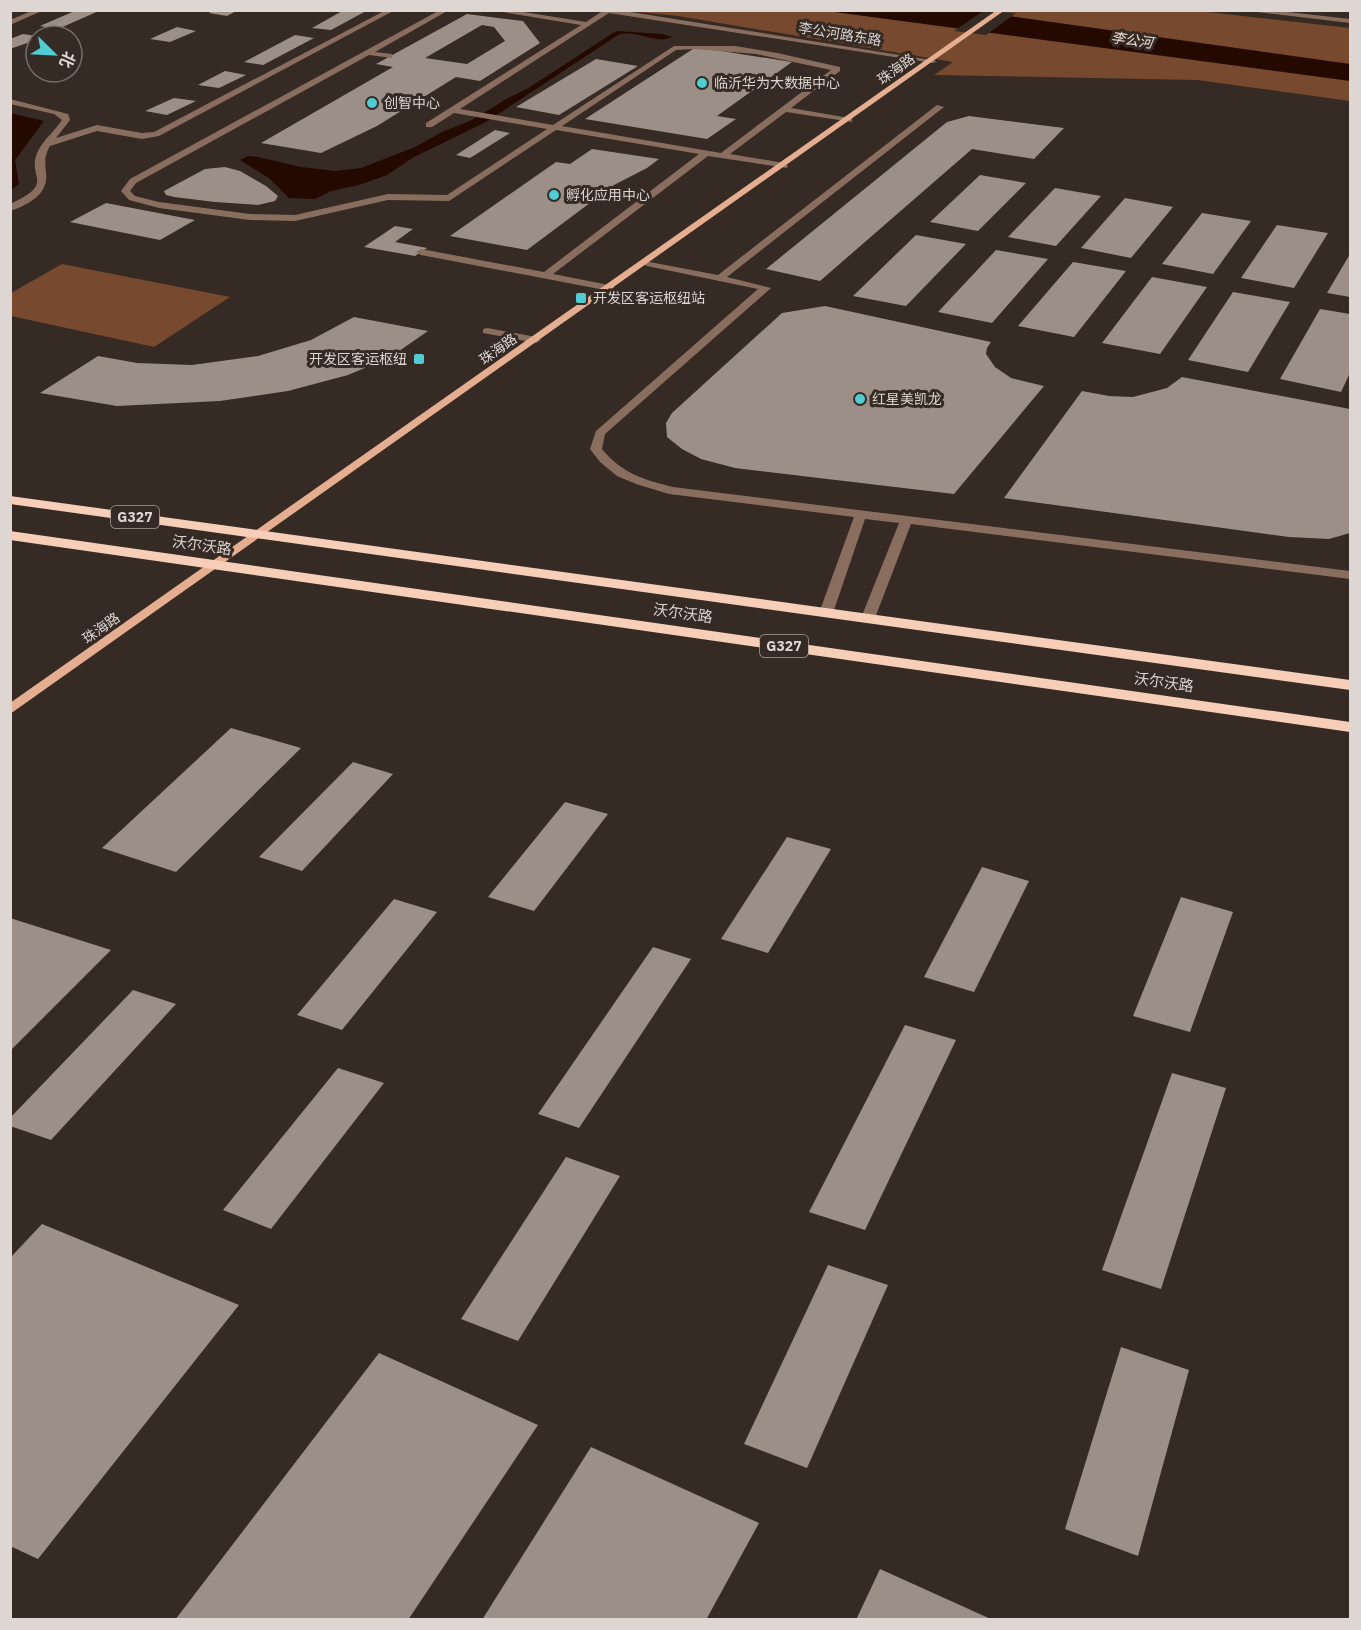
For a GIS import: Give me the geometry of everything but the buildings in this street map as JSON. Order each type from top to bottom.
[{"type":"highway","name":"沃尔沃路","points":[[10,500],[1350,685]]},
{"type":"highway","name":"沃尔沃路","points":[[10,535],[1350,727]]},
{"type":"main road","name":"珠海路","points":[[10,710],[933,62],[1002,10]]},
{"type":"street","points":[[10,23],[41,10]]},
{"type":"street","points":[[97,128],[142,136],[156,134],[392,10]]},
{"type":"street","points":[[446,10],[133,181],[126,191],[132,198],[159,205],[250,218],[295,218],[388,197],[448,198],[674,48],[701,45],[804,60],[837,69],[722,156]]},
{"type":"street","points":[[494,10],[588,24]]},
{"type":"street","name":"李公河路东路","points":[[601,10],[933,62]]},
{"type":"street","points":[[1244,10],[1350,21]]},
{"type":"street","points":[[429,125],[608,11]]},
{"type":"street","points":[[368,53],[389,56]]},
{"type":"street","points":[[10,101],[65,116],[64,124],[46,144],[39,160],[43,178],[41,187],[32,197],[10,208]]},
{"type":"street","points":[[720,278],[940,106]]},
{"type":"street","points":[[452,110],[784,166]]},
{"type":"street","points":[[784,110],[849,120]]},
{"type":"street","points":[[46,144],[97,128],[114,120]]},
{"type":"street","points":[[502,132],[518,122]]},
{"type":"street","points":[[545,276],[706,153]]},
{"type":"street","points":[[421,252],[610,288]]},
{"type":"street","points":[[647,263],[765,288],[600,433],[596,449],[607,465],[630,479],[674,491],[1350,575]]},
{"type":"street","points":[[487,331],[537,340]]},
{"type":"street","points":[[826,613],[861,514]]},
{"type":"street","points":[[868,618],[906,520]]},
{"type":"shaded area","points":[[1190,10],[1350,28],[1350,101],[1197,80],[934,75],[953,62],[678,16],[628,11]]},
{"type":"shaded area","points":[[62,264],[230,297],[154,347],[11,316],[11,293]]},
{"type":"water","name":"李公河","points":[[967,10],[1350,64],[1350,81],[827,11]]},
{"type":"water","points":[[616,31],[663,34],[672,37],[659,39],[632,34],[618,35],[486,122],[414,157],[387,175],[359,185],[331,191],[315,199],[289,198],[270,179],[240,160],[248,156],[258,157],[301,167],[335,171],[361,168],[415,147],[442,132],[472,120],[527,89]]},
{"type":"water","points":[[10,113],[44,121],[15,160],[19,184],[11,190],[10,127],[13,126]]},
{"type":"pier","points":[[983,11],[1016,13],[986,35],[954,31]]},
{"type":"place","name":"临沂华为大数据中心","points":[[702,83]]},
{"type":"place","name":"创智中心","points":[[372,103]]},
{"type":"place","name":"孵化应用中心","points":[[554,195]]},
{"type":"place","name":"开发区客运枢纽站","points":[[581,298]]},
{"type":"place","name":"开发区客运枢纽","points":[[419,359]]},
{"type":"place","name":"红星美凯龙","points":[[860,399]]}]
